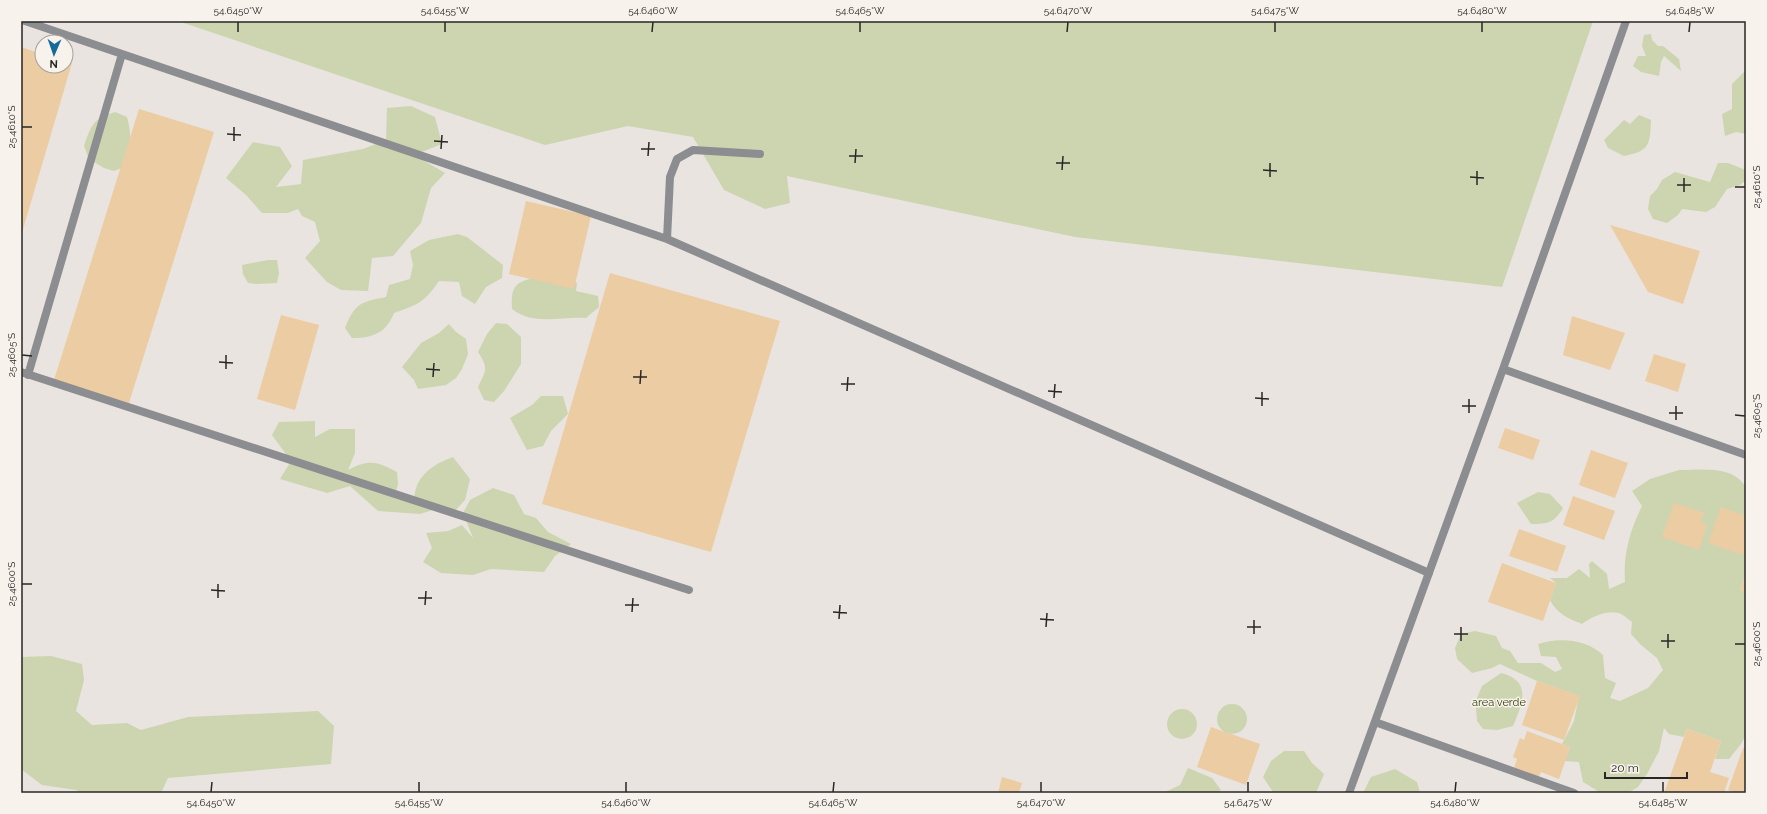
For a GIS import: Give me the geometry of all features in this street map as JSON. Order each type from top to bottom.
[{"type":"street","points":[[25,21],[667,239],[1429,573]]},
{"type":"street","points":[[1349,793],[1503,369],[1626,21]]},
{"type":"street","points":[[122,54],[25,374],[689,590]]},
{"type":"street","points":[[667,239],[670,177],[677,159],[693,150],[760,154]]},
{"type":"street","points":[[1503,369],[1746,455]]},
{"type":"street","points":[[1374,722],[1574,793]]},
{"type":"green space","points":[[178,21],[1593,21],[1502,287],[1075,237],[787,176],[790,203],[765,209],[724,190],[693,137],[628,126],[545,145]]},
{"type":"green space","points":[[1651,34],[1652,40],[1658,46],[1663,46],[1679,59],[1681,71],[1664,56],[1661,62],[1659,76],[1641,72],[1633,66],[1638,56],[1646,56],[1642,46],[1644,35]]},
{"type":"green space","points":[[1746,70],[1746,134],[1736,132],[1725,136],[1722,114],[1732,109],[1732,84]]},
{"type":"green space","points":[[411,106],[435,117],[442,144],[414,155],[445,173],[431,188],[421,223],[393,256],[372,258],[368,291],[341,290],[327,282],[305,258],[320,241],[315,222],[302,216],[298,209],[288,213],[262,213],[246,195],[226,178],[253,142],[280,147],[292,166],[276,187],[301,184],[303,160],[363,149],[386,140],[387,108]]},
{"type":"green space","points":[[115,112],[127,117],[130,130],[130,142],[126,166],[114,171],[104,168],[89,159],[84,146],[91,128],[97,120]]},
{"type":"green space","points":[[1639,115],[1651,120],[1650,136],[1646,146],[1639,152],[1624,156],[1608,148],[1604,140],[1624,120],[1630,124]]},
{"type":"green space","points":[[1718,163],[1728,163],[1746,170],[1746,180],[1740,185],[1727,189],[1715,207],[1706,212],[1682,209],[1678,215],[1667,223],[1653,219],[1648,209],[1650,196],[1657,189],[1662,180],[1675,172],[1710,182]]},
{"type":"green space","points":[[458,234],[467,237],[503,265],[502,278],[486,287],[475,304],[462,296],[459,282],[439,281],[429,294],[420,302],[409,308],[394,313],[391,320],[383,330],[366,337],[352,338],[345,328],[352,313],[365,302],[386,297],[389,285],[410,279],[413,265],[410,251],[429,240]]},
{"type":"green space","points":[[268,260],[277,260],[279,273],[277,283],[248,283],[243,274],[242,265]]},
{"type":"green space","points":[[546,275],[567,278],[577,283],[576,291],[598,296],[599,307],[586,318],[548,319],[529,317],[512,309],[513,292],[519,283]]},
{"type":"green space","points":[[496,323],[507,324],[521,337],[521,364],[504,391],[494,402],[484,400],[478,387],[483,377],[485,366],[478,352],[487,334]]},
{"type":"green space","points":[[449,324],[456,332],[466,339],[468,354],[462,369],[456,378],[446,385],[418,389],[414,380],[402,367],[421,343],[439,333]]},
{"type":"green space","points":[[541,396],[563,396],[568,414],[551,431],[543,446],[527,450],[510,418],[532,405]]},
{"type":"green space","points":[[315,421],[315,437],[330,429],[355,429],[355,453],[348,470],[355,466],[372,463],[397,472],[398,484],[394,498],[412,503],[417,485],[424,475],[437,464],[453,457],[470,479],[465,500],[455,511],[433,510],[420,514],[378,511],[350,486],[327,493],[280,479],[291,461],[272,435],[279,422]]},
{"type":"green space","points":[[1679,470],[1716,470],[1725,472],[1740,480],[1746,487],[1746,573],[1740,590],[1746,592],[1746,735],[1729,759],[1715,759],[1721,741],[1687,729],[1684,737],[1669,734],[1664,728],[1659,751],[1647,774],[1638,787],[1628,793],[1601,793],[1583,782],[1579,762],[1565,761],[1570,747],[1562,744],[1574,721],[1579,696],[1537,681],[1500,664],[1492,668],[1472,673],[1457,659],[1455,648],[1461,634],[1475,631],[1496,636],[1502,648],[1510,651],[1518,663],[1541,663],[1555,672],[1562,669],[1556,657],[1541,656],[1538,644],[1563,640],[1572,641],[1589,646],[1603,655],[1605,678],[1616,683],[1610,698],[1620,701],[1648,688],[1663,670],[1657,658],[1641,645],[1631,634],[1632,622],[1622,614],[1613,612],[1599,615],[1582,624],[1568,618],[1556,609],[1550,600],[1556,583],[1550,578],[1567,578],[1579,569],[1590,578],[1589,564],[1592,561],[1607,574],[1609,589],[1625,582],[1625,562],[1628,543],[1642,506],[1632,491],[1650,479]]},
{"type":"green space","points":[[493,488],[514,495],[524,514],[536,518],[548,532],[571,544],[555,556],[544,572],[491,569],[473,575],[441,573],[423,562],[432,548],[426,533],[448,531],[462,525],[473,538],[463,513],[470,500]]},
{"type":"green space","points":[[1538,492],[1550,494],[1563,508],[1557,517],[1550,522],[1531,524],[1517,503]]},
{"type":"green space","points":[[51,656],[82,664],[84,680],[76,711],[92,725],[127,723],[141,730],[188,717],[318,711],[334,726],[331,764],[168,778],[161,793],[80,793],[76,790],[42,785],[21,769],[21,657]]},
{"type":"green space","name":"area verde","points":[[1501,673],[1517,681],[1521,687],[1522,701],[1520,709],[1513,726],[1497,730],[1483,729],[1477,721],[1477,698],[1482,686]]},
{"type":"green space","points":[[1232,704],[1243,708],[1247,719],[1243,730],[1232,734],[1221,730],[1217,719],[1221,708]]},
{"type":"green space","points":[[1182,709],[1193,713],[1197,724],[1193,735],[1182,739],[1171,735],[1167,724],[1171,713]]},
{"type":"green space","points":[[1284,751],[1304,751],[1312,763],[1324,774],[1316,793],[1273,792],[1263,777],[1271,761]]},
{"type":"green space","points":[[1188,768],[1212,778],[1221,790],[1217,793],[1163,793],[1180,785]]},
{"type":"green space","points":[[1395,769],[1417,782],[1420,793],[1363,793],[1371,777]]},
{"type":"building","points":[[21,47],[34,51],[34,74],[69,74],[21,236]]},
{"type":"building","points":[[139,109],[214,132],[129,403],[54,380]]},
{"type":"building","points":[[526,201],[591,216],[574,289],[509,274]]},
{"type":"building","points":[[1610,225],[1700,251],[1683,304],[1648,292]]},
{"type":"building","points":[[610,273],[780,321],[711,552],[542,504]]},
{"type":"building","points":[[281,315],[319,325],[295,410],[257,399]]},
{"type":"building","points":[[1572,316],[1625,333],[1610,370],[1563,355]]},
{"type":"building","points":[[1654,354],[1686,364],[1678,392],[1645,381]]},
{"type":"building","points":[[1505,428],[1540,440],[1533,460],[1498,448]]},
{"type":"building","points":[[1591,450],[1628,463],[1615,498],[1579,485]]},
{"type":"building","points":[[1573,496],[1615,511],[1604,540],[1563,525]]},
{"type":"building","points":[[1674,503],[1704,513],[1700,522],[1707,525],[1699,550],[1662,537]]},
{"type":"building","points":[[1721,507],[1746,516],[1746,546],[1743,555],[1708,543]]},
{"type":"building","points":[[1519,529],[1566,546],[1557,572],[1509,556]]},
{"type":"building","points":[[1502,563],[1556,583],[1543,621],[1488,602]]},
{"type":"building","points":[[1746,573],[1746,592],[1740,590]]},
{"type":"building","points":[[1537,681],[1580,696],[1564,740],[1522,725]]},
{"type":"building","points":[[1211,727],[1260,744],[1246,785],[1197,767]]},
{"type":"building","points":[[1687,729],[1721,741],[1710,772],[1729,778],[1724,793],[1664,793]]},
{"type":"building","points":[[1527,731],[1570,747],[1559,779],[1541,772],[1538,779],[1513,771],[1517,759],[1513,757],[1520,738],[1524,740]]},
{"type":"building","points":[[1743,748],[1746,749],[1746,793],[1737,793],[1728,790]]},
{"type":"building","points":[[1002,777],[1022,783],[1019,793],[998,793]]}]
